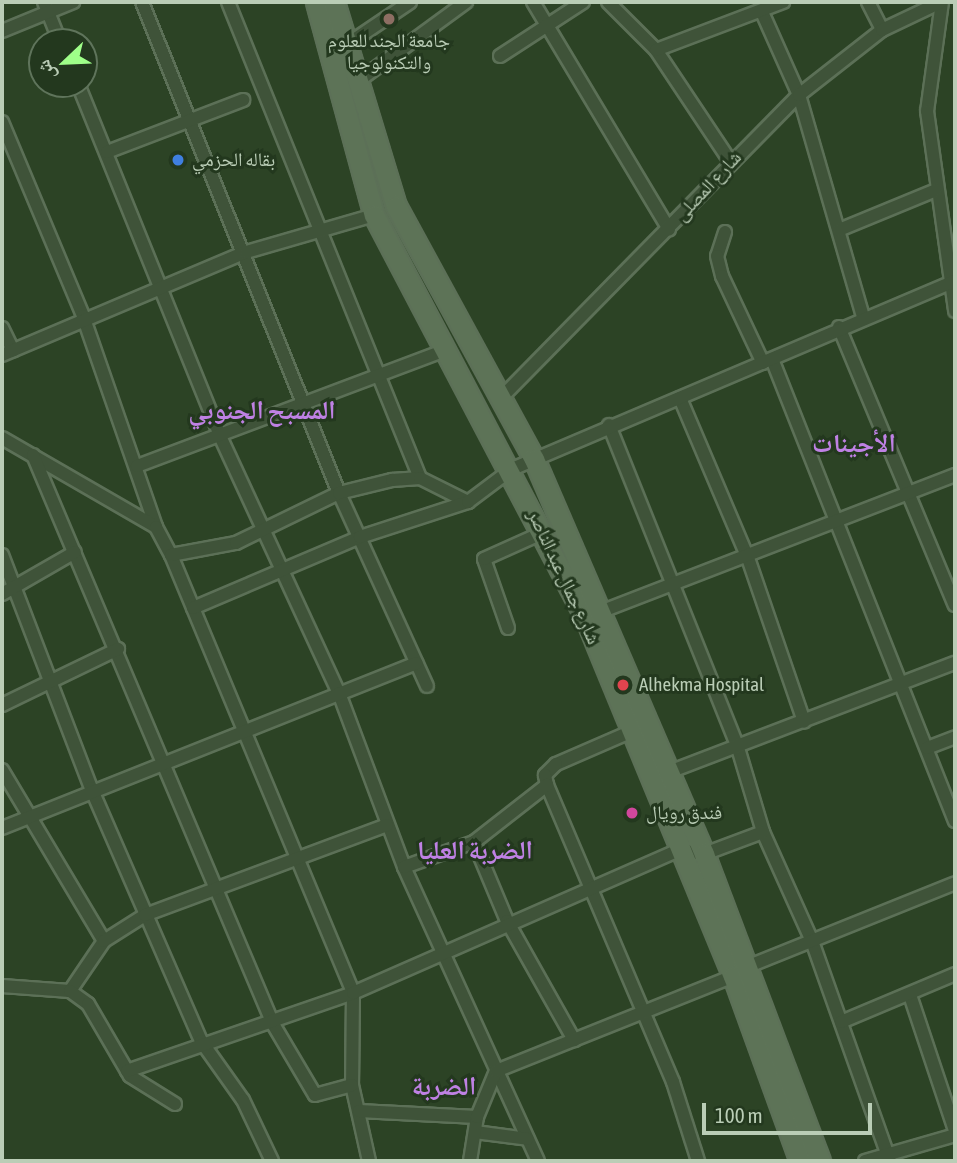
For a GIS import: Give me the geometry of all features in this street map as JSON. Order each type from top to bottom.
[{"type":"main road","name":"شارع جمال عبد الناصر","points":[[316,2],[374,215],[544,532],[679,850],[741,971],[820,1161]]},
{"type":"main road","name":"شارع جمال عبد الناصر","points":[[334,2],[396,205],[499,400],[534,459],[704,854],[800,1161]]},
{"type":"street","points":[[2,31],[45,6],[73,2]]},
{"type":"street","points":[[142,2],[246,252],[339,493],[427,686]]},
{"type":"street","points":[[228,2],[420,478]]},
{"type":"street","points":[[348,44],[410,2]]},
{"type":"street","points":[[358,81],[466,2]]},
{"type":"street","points":[[533,2],[669,229]]},
{"type":"street","points":[[499,56],[583,2]]},
{"type":"street","points":[[608,2],[656,50],[730,161]]},
{"type":"street","points":[[656,50],[783,2]]},
{"type":"street","points":[[868,2],[882,30]]},
{"type":"street","points":[[941,2],[927,111],[955,311]]},
{"type":"street","name":"شارع المصلى","points":[[499,400],[669,229],[730,161],[799,95],[882,30],[941,2]]},
{"type":"street","points":[[45,6],[54,28]]},
{"type":"street","points":[[762,12],[799,95],[863,317]]},
{"type":"street","points":[[84,98],[162,286],[220,436],[279,570],[339,693],[404,867],[538,1161]]},
{"type":"street","points":[[107,152],[243,100]]},
{"type":"street","points":[[2,122],[83,316],[156,527],[171,555],[246,730],[353,993],[352,1086],[369,1161]]},
{"type":"street","points":[[839,230],[936,190]]},
{"type":"street","points":[[2,328],[7,353],[83,316],[246,252],[318,228],[374,215]]},
{"type":"street","points":[[725,232],[717,256],[722,275],[768,361],[840,520],[955,821]]},
{"type":"street","points":[[193,608],[360,537],[468,502],[512,469],[534,459],[609,425],[768,361],[839,327],[951,283]]},
{"type":"street","points":[[839,327],[955,604]]},
{"type":"street","points":[[137,466],[445,350]]},
{"type":"street","points":[[680,398],[748,558],[804,722]]},
{"type":"street","points":[[609,425],[738,748],[763,832],[812,941],[889,1159]]},
{"type":"street","points":[[2,438],[156,527]]},
{"type":"street","points":[[33,456],[167,760],[273,1024],[315,1095],[352,1086]]},
{"type":"street","points":[[600,612],[748,558],[955,475]]},
{"type":"street","points":[[171,555],[261,531],[339,493],[420,478],[468,502]]},
{"type":"street","points":[[508,628],[484,559],[544,532]]},
{"type":"street","points":[[7,591],[75,552]]},
{"type":"street","points":[[2,555],[7,591],[49,680],[91,788],[201,1041],[243,1100],[272,1161]]},
{"type":"street","points":[[2,705],[118,649]]},
{"type":"street","points":[[2,828],[91,788],[416,663]]},
{"type":"street","points":[[670,772],[955,663]]},
{"type":"street","points":[[630,732],[556,764],[545,775],[591,892],[643,1012],[698,1161]]},
{"type":"street","points":[[927,748],[955,737]]},
{"type":"street","points":[[2,770],[32,814],[104,941]]},
{"type":"street","points":[[404,867],[474,842],[547,785]]},
{"type":"street","points":[[70,991],[104,941],[145,915],[387,825]]},
{"type":"street","points":[[127,1071],[201,1041],[273,1024],[353,993],[507,921],[591,892],[679,850],[704,854],[763,832]]},
{"type":"street","points":[[474,842],[507,921],[574,1040]]},
{"type":"street","points":[[470,1161],[477,1117],[496,1072],[955,883]]},
{"type":"street","points":[[841,1022],[955,974]]},
{"type":"street","points":[[2,986],[70,991],[88,1004],[127,1071],[175,1104]]},
{"type":"street","points":[[865,1161],[889,1159],[955,1132],[910,995]]},
{"type":"street","points":[[359,1111],[477,1117]]},
{"type":"street","points":[[475,1132],[528,1139]]},
{"type":"place","name":"جامعة الجند للعلوم والتكنولوجيا","points":[[389,19]]},
{"type":"place","name":"بقاله الحزمي","points":[[178,160]]},
{"type":"place","name":"Alhekma Hospital","points":[[623,685]]},
{"type":"place","name":"فندق رويال","points":[[632,813]]},
{"type":"district","name":"المسبح الجنوبي","points":[[262,411]]},
{"type":"district","name":"الأجينات","points":[[854,444]]},
{"type":"district","name":"الضربة العليا","points":[[475,851]]},
{"type":"district","name":"الضربة","points":[[444,1087]]}]
